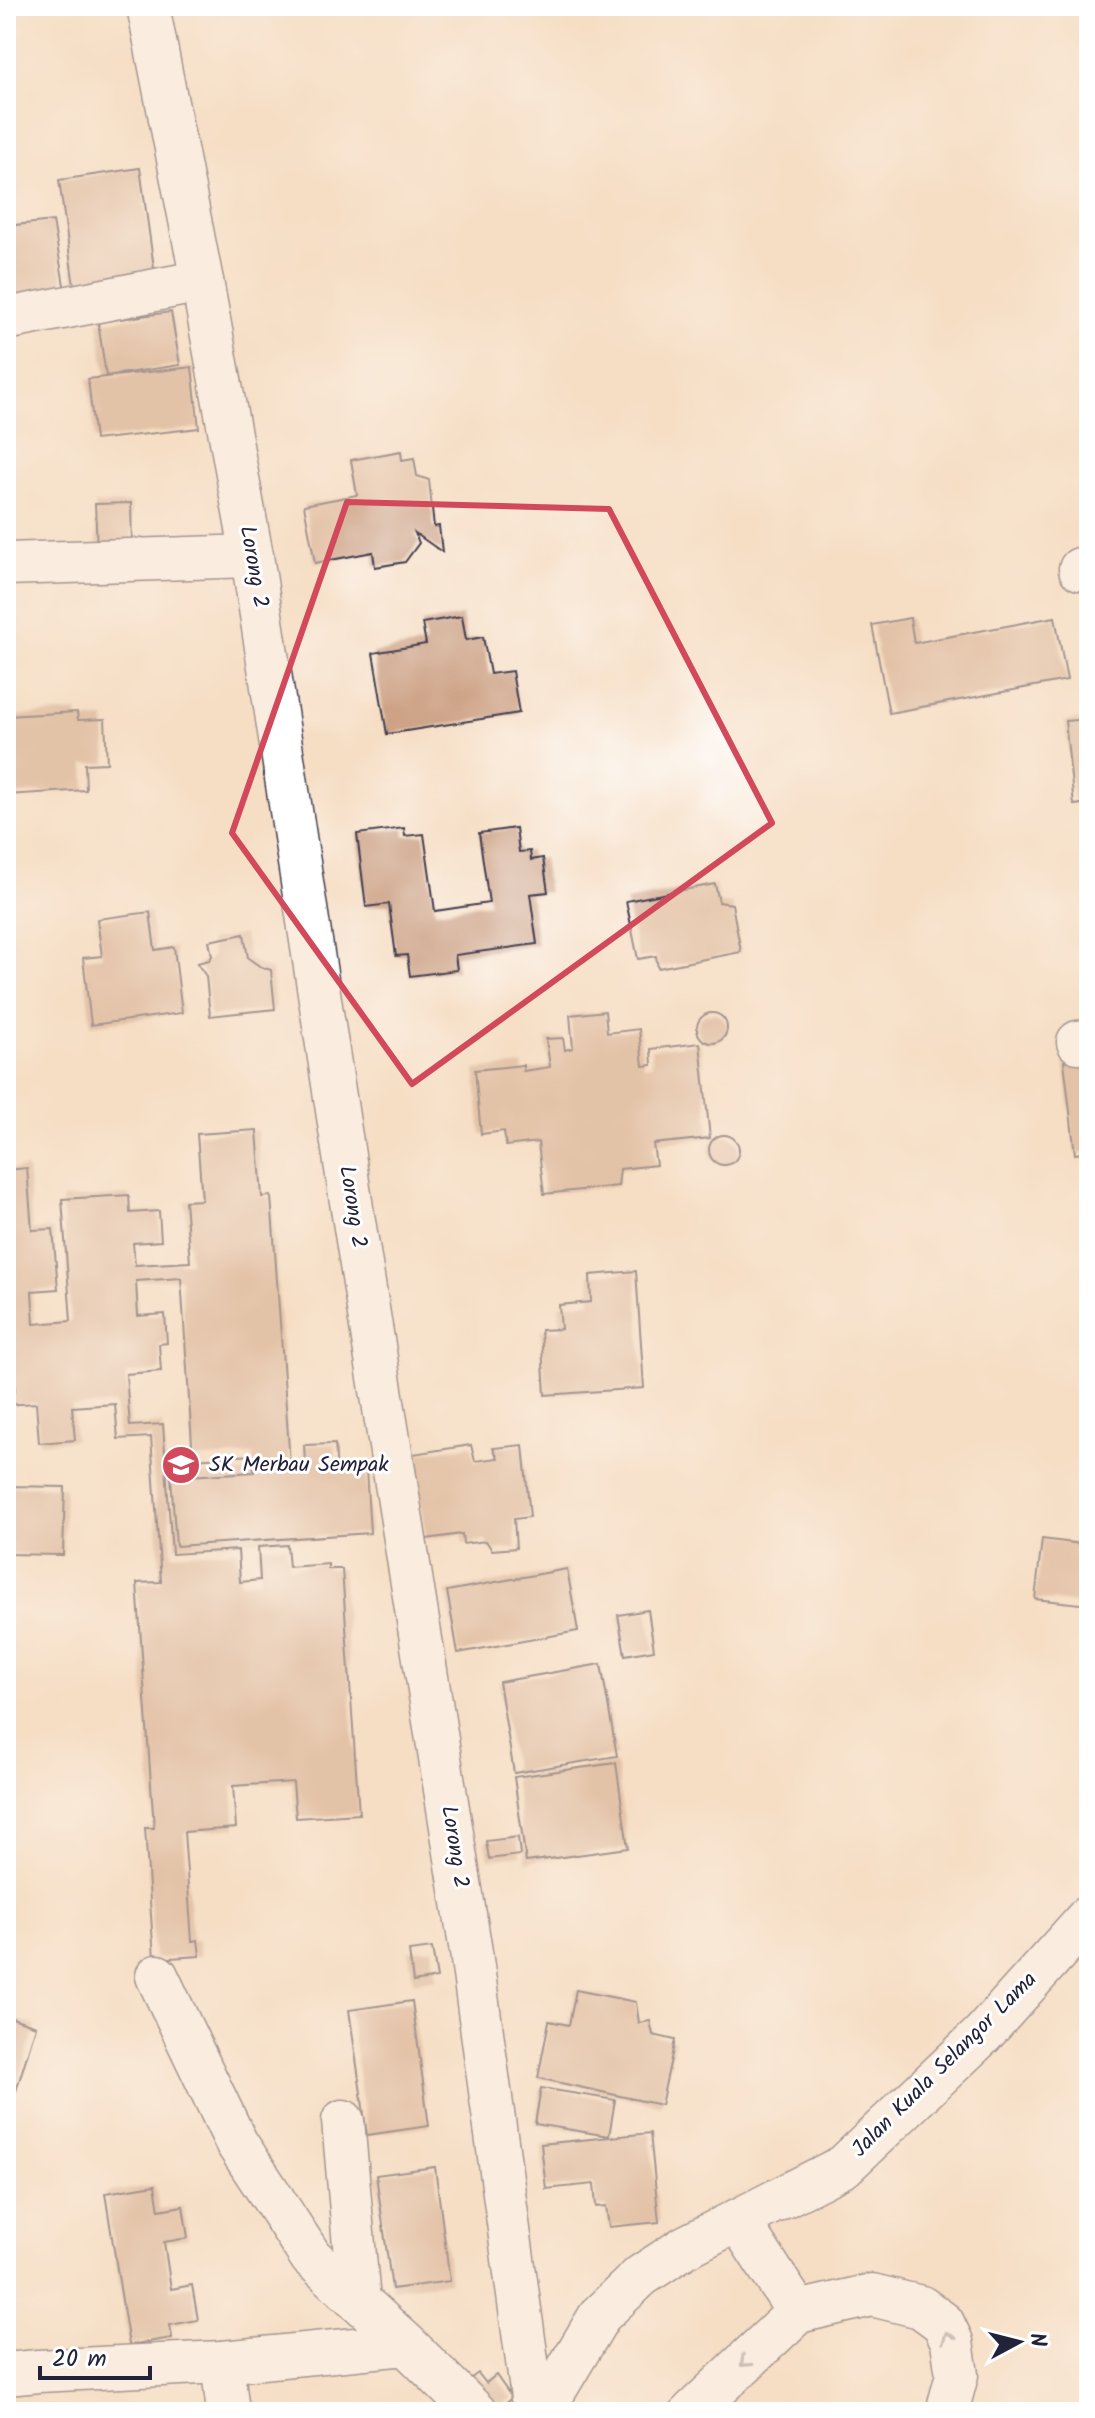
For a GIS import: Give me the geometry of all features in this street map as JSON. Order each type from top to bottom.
[{"type":"street","name":"Lorong 2","points":[[148,6],[252,556],[356,1236],[471,1952],[534,2412]]},
{"type":"street","points":[[6,319],[202,281]]},
{"type":"street","points":[[6,564],[252,556]]},
{"type":"street","name":"Jalan Kuala Selangor Lama","points":[[542,2412],[600,2315],[641,2276],[685,2247],[844,2166],[982,2035],[1089,1916]]},
{"type":"street","points":[[157,1976],[236,2142],[311,2257],[475,2412]]},
{"type":"street","points":[[343,2121],[359,2301]]},
{"type":"street","points":[[738,2220],[798,2312]]},
{"type":"street","points":[[692,2412],[798,2312],[872,2295],[921,2307],[943,2323],[952,2342],[957,2375],[947,2412]]},
{"type":"street","points":[[6,2374],[222,2362],[406,2344]]},
{"type":"street","points":[[222,2362],[228,2412]]},
{"type":"highlighted area","points":[[347,502],[609,509],[772,823],[412,1084],[232,833]]},
{"type":"building","points":[[140,168],[156,282],[75,293],[59,180]]},
{"type":"building","points":[[53,221],[65,291],[6,298],[6,226]]},
{"type":"building","points":[[171,312],[180,365],[106,376],[98,322]]},
{"type":"building","points":[[192,367],[199,428],[95,440],[88,379]]},
{"type":"building","points":[[401,451],[402,460],[414,458],[417,476],[429,480],[434,527],[439,526],[442,552],[415,533],[419,543],[405,562],[375,567],[373,552],[315,563],[304,505],[357,495],[351,460]]},
{"type":"building","points":[[131,503],[132,547],[97,549],[95,504]]},
{"type":"building","points":[[462,616],[466,640],[483,637],[490,674],[512,671],[519,713],[387,734],[373,653],[426,644],[422,623]]},
{"type":"building","points":[[1055,617],[1067,680],[889,713],[872,625],[910,618],[914,643]]},
{"type":"building","points":[[77,712],[78,720],[105,719],[107,763],[85,764],[86,790],[6,795],[6,716]]},
{"type":"building","points":[[1089,719],[1089,803],[1074,805],[1065,721]]},
{"type":"building","points":[[404,828],[405,836],[424,834],[435,911],[489,903],[479,833],[516,828],[519,852],[530,851],[531,860],[543,858],[548,892],[530,894],[537,944],[455,955],[457,970],[410,976],[407,955],[396,956],[389,904],[366,907],[357,834]]},
{"type":"building","points":[[715,884],[719,902],[732,904],[741,952],[658,968],[656,956],[638,959],[626,901]]},
{"type":"building","points":[[150,912],[155,950],[174,947],[182,1013],[91,1025],[83,958],[102,956],[97,919]]},
{"type":"building","points":[[244,934],[248,958],[271,970],[275,1009],[210,1016],[206,976],[197,963],[212,956],[209,941]]},
{"type":"building","points":[[605,1011],[607,1033],[639,1029],[643,1066],[652,1065],[651,1049],[700,1043],[710,1138],[653,1144],[656,1165],[620,1169],[618,1186],[544,1194],[538,1142],[506,1146],[504,1131],[481,1134],[475,1070],[523,1065],[523,1071],[550,1067],[546,1039],[563,1038],[565,1050],[573,1048],[570,1015]]},
{"type":"building","points":[[712,1013],[718,1014],[726,1022],[726,1034],[718,1042],[712,1043],[706,1042],[698,1034],[697,1028],[698,1022],[706,1014]]},
{"type":"building","points":[[1089,1058],[1089,1152],[1075,1154],[1064,1061]]},
{"type":"building","points":[[257,1130],[262,1197],[271,1196],[290,1463],[305,1463],[304,1445],[335,1444],[337,1472],[366,1469],[370,1533],[176,1546],[171,1477],[254,1472],[253,1455],[193,1459],[181,1278],[136,1281],[138,1316],[165,1314],[167,1343],[159,1344],[161,1371],[126,1374],[130,1426],[163,1424],[172,1554],[238,1550],[240,1582],[260,1580],[258,1547],[287,1545],[289,1567],[328,1564],[328,1569],[342,1569],[359,1814],[296,1818],[293,1782],[233,1786],[236,1828],[184,1832],[192,1941],[198,1940],[200,1956],[154,1959],[145,1828],[154,1828],[137,1583],[161,1582],[151,1437],[118,1439],[115,1404],[72,1407],[75,1440],[39,1443],[36,1403],[6,1405],[6,1392],[15,1391],[14,1375],[6,1375],[6,1170],[27,1168],[32,1230],[53,1229],[58,1289],[32,1291],[34,1324],[71,1321],[62,1199],[129,1195],[130,1213],[159,1211],[161,1241],[133,1243],[135,1265],[190,1262],[185,1201],[202,1200],[197,1134]]},
{"type":"building","points":[[724,1135],[730,1136],[738,1144],[738,1156],[730,1164],[724,1165],[718,1164],[710,1156],[709,1150],[710,1144],[718,1136]]},
{"type":"building","points":[[636,1271],[644,1388],[545,1395],[541,1330],[561,1329],[559,1305],[591,1302],[590,1275]]},
{"type":"building","points":[[471,1445],[475,1461],[498,1458],[493,1448],[523,1445],[530,1517],[514,1519],[516,1548],[492,1550],[486,1541],[463,1544],[462,1534],[426,1539],[413,1454]]},
{"type":"building","points":[[6,1486],[65,1487],[63,1555],[6,1554]]},
{"type":"building","points":[[1042,1539],[1089,1545],[1089,1605],[1035,1599]]},
{"type":"building","points":[[567,1569],[578,1631],[458,1653],[447,1591]]},
{"type":"building","points":[[648,1610],[654,1650],[625,1655],[618,1615]]},
{"type":"building","points":[[601,1664],[617,1756],[514,1773],[499,1682]]},
{"type":"building","points":[[616,1763],[628,1848],[526,1862],[514,1777]]},
{"type":"building","points":[[518,1837],[520,1855],[489,1859],[486,1841]]},
{"type":"building","points":[[432,1948],[437,1978],[413,1982],[409,1951]]},
{"type":"building","points":[[576,1990],[636,2002],[639,2023],[650,2021],[653,2035],[675,2040],[661,2105],[538,2078],[549,2021],[569,2025]]},
{"type":"building","points":[[412,2001],[429,2126],[367,2135],[349,2010]]},
{"type":"building","points":[[6,2016],[36,2026],[16,2091],[6,2088]]},
{"type":"building","points":[[541,2088],[615,2100],[609,2136],[535,2124]]},
{"type":"building","points":[[650,2133],[659,2222],[609,2227],[606,2206],[596,2207],[594,2184],[546,2189],[541,2144]]},
{"type":"building","points":[[435,2167],[450,2281],[392,2289],[376,2175]]},
{"type":"building","points":[[155,2185],[159,2210],[183,2206],[188,2238],[164,2242],[171,2289],[192,2285],[198,2320],[170,2325],[172,2338],[129,2345],[105,2193]]},
{"type":"building","points":[[478,2373],[486,2383],[496,2375],[512,2398],[493,2412],[463,2384]]},
{"type":"building","points":[[52,2405],[53,2412],[25,2412],[25,2409]]},
{"type":"place","name":"SK Merbau Sempak","points":[[181,1465]]}]
